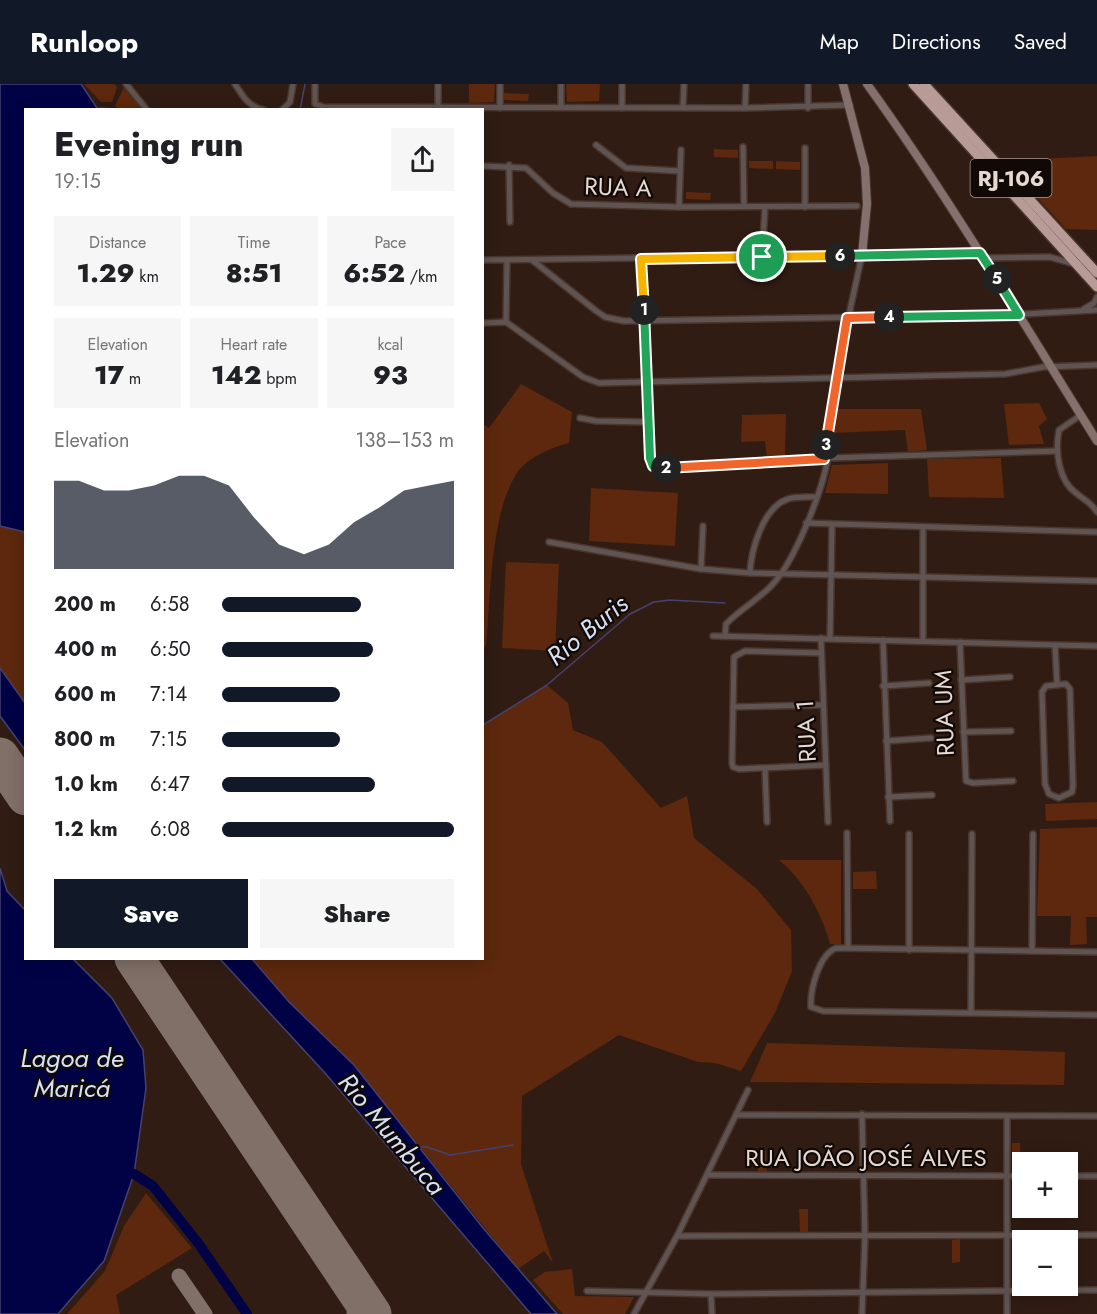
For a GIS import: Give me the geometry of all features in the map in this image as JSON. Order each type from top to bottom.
[{"type":"highway","name":"RJ-106","points":[[913,84],[1097,287]]},
{"type":"highway","name":"RJ-106","points":[[924,84],[1097,273]]},
{"type":"main road","points":[[843,84],[863,156],[866,181],[867,204],[862,255],[982,255]]},
{"type":"main road","points":[[867,84],[902,132],[982,255],[1097,441]]},
{"type":"street","points":[[126,84],[145,108]]},
{"type":"street","points":[[235,84],[247,101],[257,108]]},
{"type":"street","points":[[284,108],[290,102],[293,84]]},
{"type":"street","points":[[315,84],[315,104],[324,107],[808,108],[850,105]]},
{"type":"street","points":[[438,84],[438,107]]},
{"type":"street","points":[[500,84],[500,108]]},
{"type":"street","points":[[561,84],[561,107]]},
{"type":"street","points":[[622,84],[622,108]]},
{"type":"street","points":[[683,107],[684,84]]},
{"type":"street","points":[[745,108],[746,84]]},
{"type":"street","points":[[808,84],[808,108]]},
{"type":"street","name":"RUA A","points":[[596,145],[626,168],[680,171]]},
{"type":"street","points":[[743,147],[744,206]]},
{"type":"street","points":[[805,148],[805,207]]},
{"type":"street","points":[[680,207],[681,150]]},
{"type":"street","points":[[509,165],[510,222]]},
{"type":"street","name":"RUA A","points":[[484,166],[509,165],[530,170],[553,193],[571,204],[680,207],[857,206]]},
{"type":"street","points":[[762,257],[765,207]]},
{"type":"street","points":[[1050,256],[1054,251],[1055,239]]},
{"type":"street","points":[[484,260],[862,255],[835,379],[826,458],[817,497],[780,574],[765,592],[726,624],[725,636]]},
{"type":"street","points":[[982,255],[1050,256],[1080,267]]},
{"type":"street","points":[[641,259],[647,422],[653,466],[661,468],[826,458],[1057,451]]},
{"type":"street","points":[[506,322],[507,260]]},
{"type":"street","points":[[532,260],[595,310],[614,320],[624,321],[1019,315],[1097,310]]},
{"type":"street","points":[[1081,310],[1094,303],[1097,297]]},
{"type":"street","points":[[484,322],[506,322],[591,381],[609,383],[1016,374],[1052,366],[1097,365]]},
{"type":"street","points":[[1081,415],[1059,430],[1057,451],[1060,467],[1070,487],[1092,504],[1097,512]]},
{"type":"street","points":[[580,418],[596,421],[647,422]]},
{"type":"street","points":[[750,573],[754,543],[770,515],[788,498],[817,497]]},
{"type":"street","points":[[806,523],[923,529],[1097,532]]},
{"type":"street","points":[[830,638],[832,525]]},
{"type":"street","points":[[701,569],[703,526]]},
{"type":"street","points":[[923,529],[923,641]]},
{"type":"street","points":[[549,542],[701,569],[750,573],[1097,581]]},
{"type":"street","points":[[713,636],[1097,646]]},
{"type":"street","name":"RUA 1","points":[[821,638],[828,822]]},
{"type":"street","points":[[883,640],[890,821]]},
{"type":"street","name":"RUA UM","points":[[960,642],[967,782],[1013,781]]},
{"type":"street","points":[[1055,645],[1057,684]]},
{"type":"street","points":[[821,653],[745,651],[734,657],[732,765],[739,769],[826,765]]},
{"type":"street","points":[[961,680],[1010,677]]},
{"type":"street","points":[[883,686],[928,683]]},
{"type":"street","points":[[1057,684],[1069,686],[1072,792],[1059,798],[1049,794],[1045,784],[1043,687],[1057,684]]},
{"type":"street","points":[[733,707],[822,705]]},
{"type":"street","points":[[963,732],[1011,731]]},
{"type":"street","points":[[886,741],[931,738]]},
{"type":"street","points":[[765,769],[767,822]]},
{"type":"street","points":[[888,797],[932,795]]},
{"type":"street","points":[[847,833],[848,948]]},
{"type":"street","points":[[909,834],[909,950]]},
{"type":"street","points":[[970,1013],[972,834]]},
{"type":"street","points":[[1032,951],[1033,834]]},
{"type":"street","points":[[1097,952],[848,948],[830,951],[820,966],[810,1000],[811,1007],[816,1010],[1097,1015]]},
{"type":"street","points":[[634,1314],[709,1175],[748,1090]]},
{"type":"street","points":[[862,1114],[865,1237],[862,1314]]},
{"type":"street","points":[[736,1115],[1097,1116]]},
{"type":"street","points":[[1007,1116],[1007,1314]]},
{"type":"street","name":"RUA JOÃO JOSÉ ALVES","points":[[709,1175],[1012,1176]]},
{"type":"street","points":[[1078,1176],[1097,1176]]},
{"type":"street","points":[[677,1236],[1097,1235]]},
{"type":"street","points":[[587,1291],[864,1294],[1097,1290]]},
{"type":"street","points":[[711,1294],[712,1314]]},
{"type":"shaded area","points":[[84,84],[114,84],[117,87],[112,102],[101,102]]},
{"type":"shaded area","points":[[469,84],[495,84],[494,102],[469,103]]},
{"type":"shaded area","points":[[566,84],[600,84],[599,101],[567,102]]},
{"type":"shaded area","points":[[124,87],[141,108],[117,108],[115,106]]},
{"type":"shaded area","points":[[504,93],[529,94],[528,101],[504,100]]},
{"type":"shaded area","points":[[714,149],[738,150],[738,158],[714,157]]},
{"type":"shaded area","points":[[1097,156],[1097,230],[1066,229],[1004,161]]},
{"type":"shaded area","points":[[749,161],[773,161],[773,169],[749,168]]},
{"type":"shaded area","points":[[776,161],[800,162],[800,170],[776,169]]},
{"type":"shaded area","points":[[686,192],[711,193],[710,200],[686,199]]},
{"type":"shaded area","points":[[521,384],[572,412],[569,443],[531,459],[519,470],[507,494],[496,536],[484,649],[484,425],[489,428]]},
{"type":"shaded area","points":[[1039,403],[1047,419],[1039,426],[1044,444],[1009,445],[1004,404]]},
{"type":"shaded area","points":[[835,409],[921,409],[927,450],[908,452],[905,430],[831,433]]},
{"type":"shaded area","points":[[786,414],[785,457],[767,458],[765,441],[741,442],[742,415]]},
{"type":"shaded area","points":[[1001,458],[1004,498],[929,497],[927,459]]},
{"type":"shaded area","points":[[888,463],[888,494],[825,493],[832,465]]},
{"type":"shaded area","points":[[591,488],[678,493],[675,546],[589,541]]},
{"type":"shaded area","points":[[0,526],[24,532],[24,702],[0,668]]},
{"type":"shaded area","points":[[506,562],[559,564],[555,651],[502,648]]},
{"type":"shaded area","points":[[547,685],[568,703],[573,730],[602,742],[661,808],[687,796],[694,838],[757,889],[791,930],[792,971],[775,1013],[741,1071],[715,1063],[698,1062],[619,1035],[522,1096],[521,1164],[553,1263],[544,1251],[518,1269],[354,1065],[289,1002],[253,960],[484,960],[484,724]]},
{"type":"shaded area","points":[[1097,802],[1097,819],[1046,821],[1045,804]]},
{"type":"shaded area","points":[[1097,827],[1097,917],[1086,917],[1087,944],[1070,945],[1071,916],[1037,916],[1040,829]]},
{"type":"shaded area","points":[[779,860],[841,860],[841,944],[830,944],[811,898],[796,877]]},
{"type":"shaded area","points":[[876,871],[877,889],[853,889],[853,872]]},
{"type":"shaded area","points":[[767,1043],[1065,1052],[1064,1085],[750,1082]]},
{"type":"shaded area","points":[[1012,1143],[1020,1143],[1020,1152],[1012,1152]]},
{"type":"shaded area","points":[[758,1151],[766,1151],[767,1173],[758,1174]]},
{"type":"shaded area","points":[[146,1193],[192,1248],[116,1295],[120,1314],[67,1314],[105,1271],[124,1226]]},
{"type":"shaded area","points":[[799,1209],[808,1209],[808,1232],[800,1232]]},
{"type":"shaded area","points":[[960,1239],[960,1262],[952,1263],[952,1240]]},
{"type":"shaded area","points":[[572,1269],[575,1296],[634,1297],[625,1314],[563,1314],[533,1280],[545,1272]]},
{"type":"water","points":[[0,84],[81,84],[97,108],[24,108],[24,532],[0,526]]},
{"type":"water","points":[[0,668],[24,702],[24,749],[0,716]]},
{"type":"water","name":"Lagoa de Maricá","points":[[0,868],[7,891],[24,909],[24,960],[74,960],[112,998],[143,1050],[146,1088],[134,1174],[104,1261],[58,1314],[0,1314]]},
{"type":"water","name":"Rio Mumbuca","points":[[221,960],[253,960],[289,1002],[354,1065],[483,1228],[557,1314],[531,1314],[325,1073]]},
{"type":"waterway","points":[[300,108],[305,84]]},
{"type":"waterway","name":"Rio Buris","points":[[484,724],[547,685],[630,614],[654,602],[670,600],[725,603]]},
{"type":"waterway","name":"Rio Mumbuca","points":[[420,1147],[427,1147],[450,1155],[513,1145]]},
{"type":"waterway","points":[[134,1174],[153,1186],[198,1243],[247,1314]]},
{"type":"taxiway","points":[[179,1276],[205,1314]]},
{"type":"taxiway","points":[[354,1288],[358,1303],[354,1314]]},
{"type":"runway","points":[[0,757],[24,793]]},
{"type":"runway","points":[[135,960],[372,1314]]},
{"type":"route","points":[[980,253],[1019,315],[847,318],[835,379],[824,459],[656,468],[650,458],[647,422],[641,259],[762,257],[980,253]]}]
